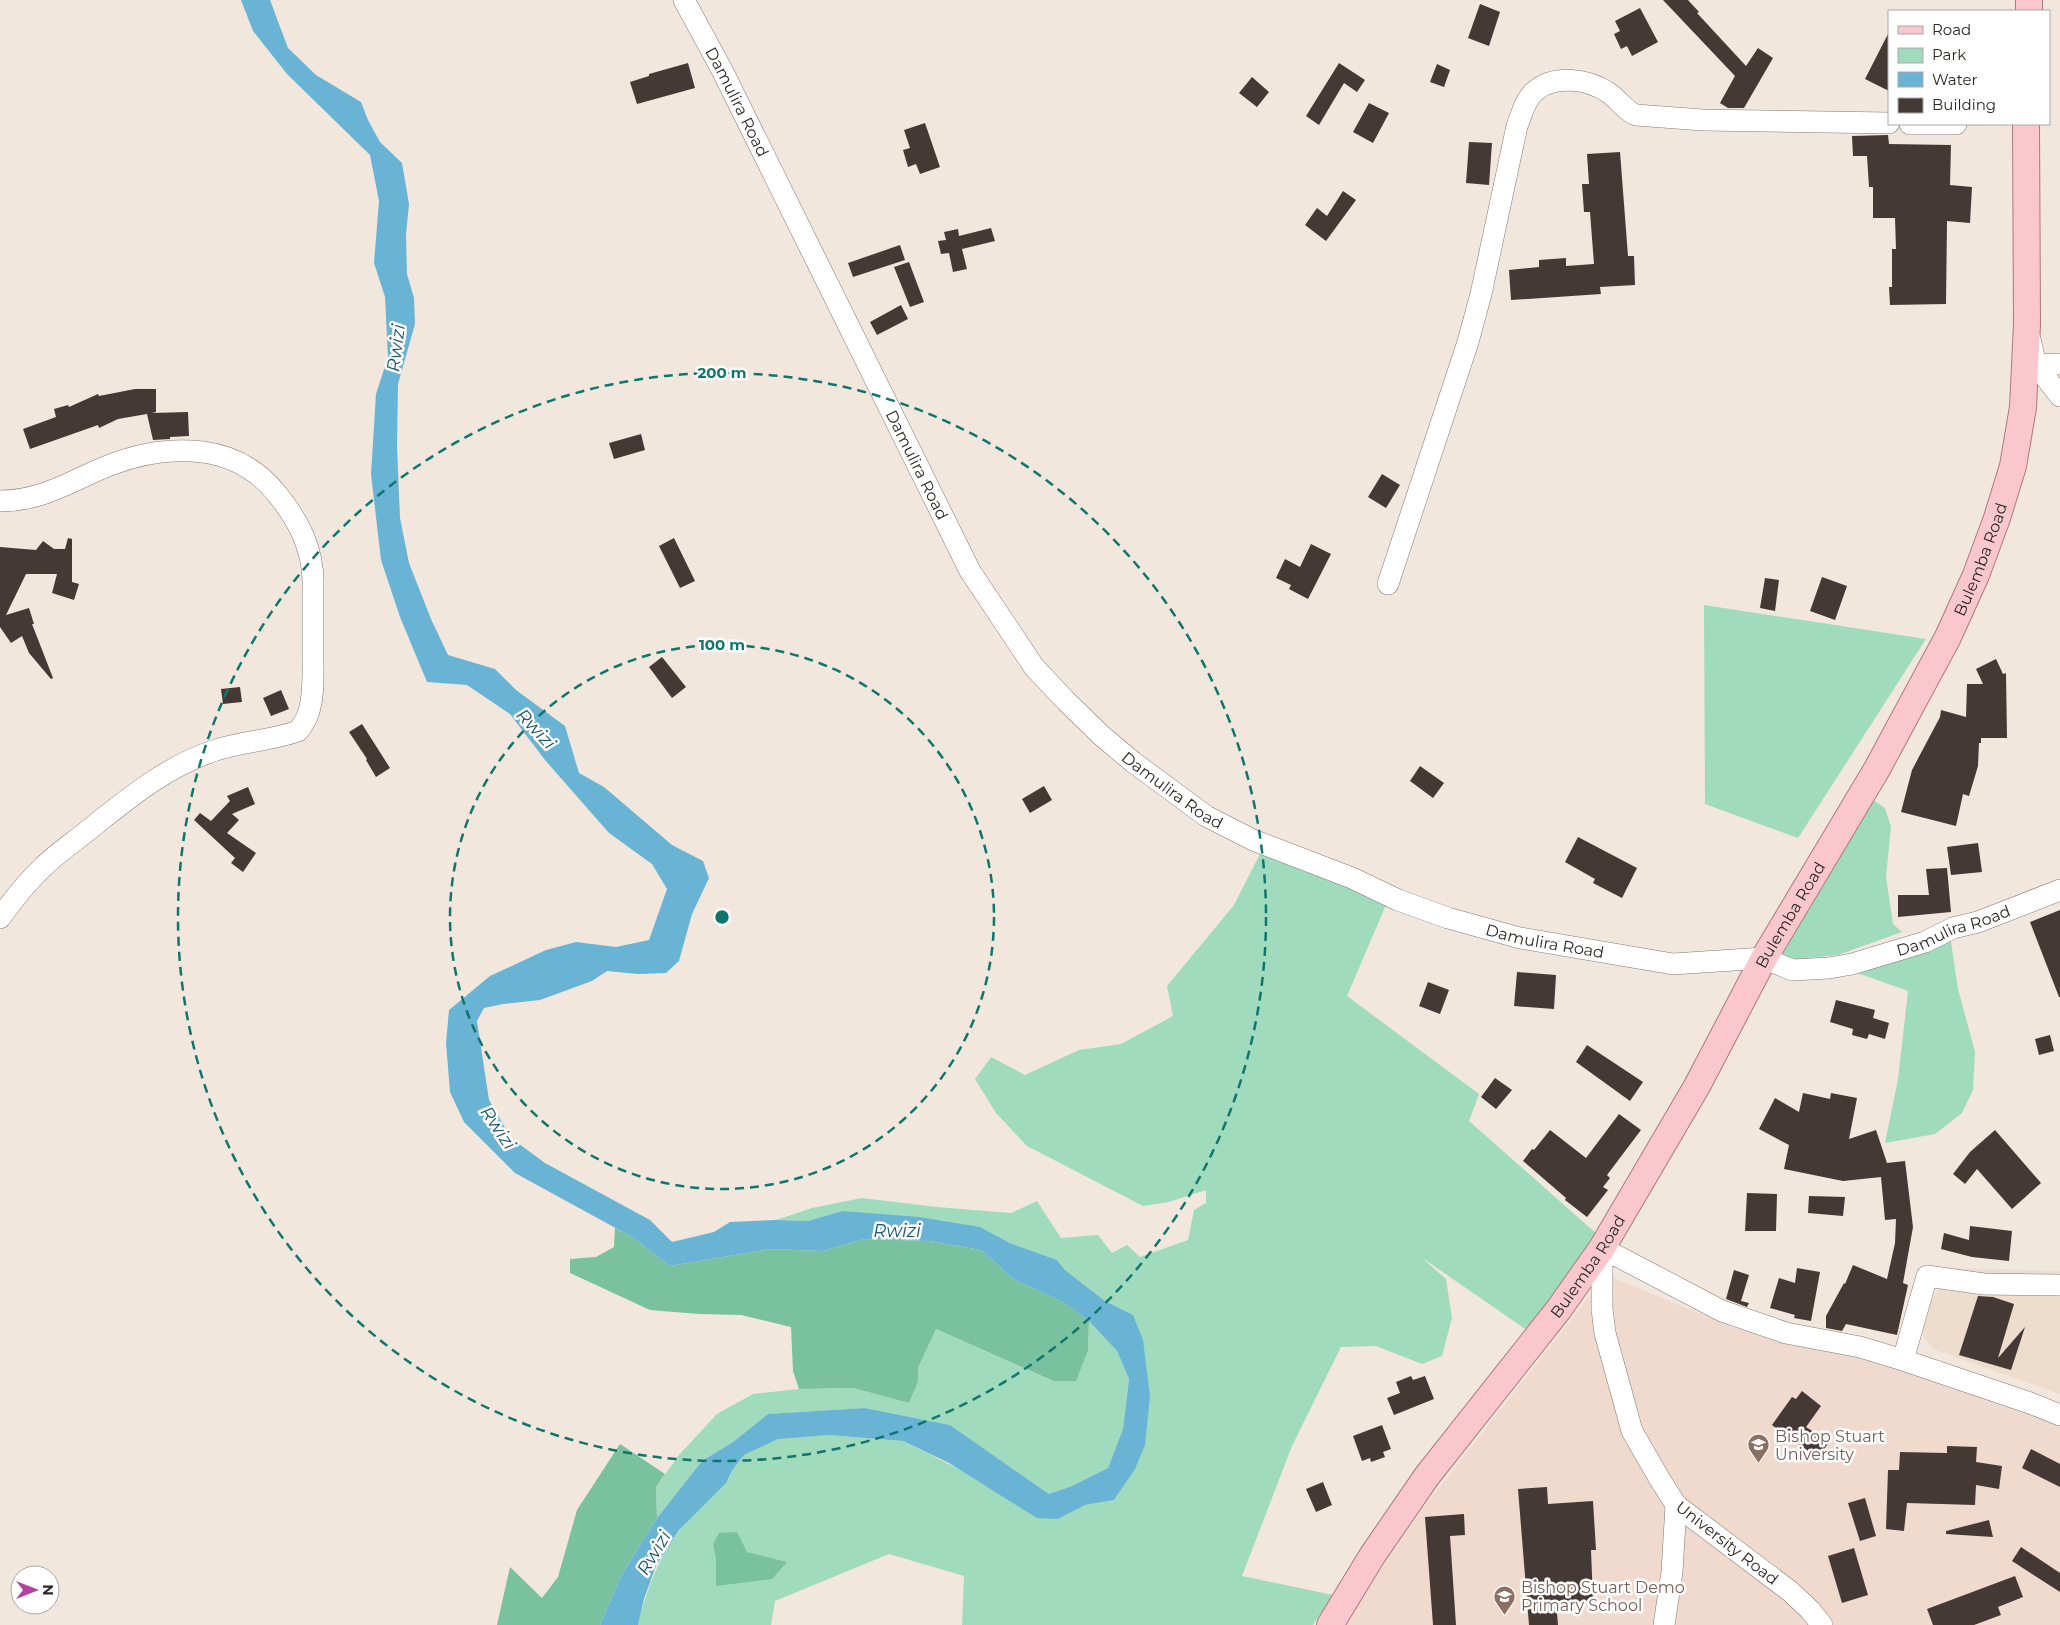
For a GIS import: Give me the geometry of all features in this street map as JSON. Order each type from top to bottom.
[{"type":"main road","name":"Bulemba Road","points":[[1330,1625],[1372,1556],[1427,1476],[1559,1309],[1602,1248],[1698,1086],[1764,958],[1877,769],[1948,636],[1976,575],[1997,518],[2013,466],[2023,407],[2027,324],[2026,125]]},
{"type":"street","name":"Damulira Road","points":[[684,0],[723,72],[970,571],[1034,667],[1102,736],[1133,762],[1214,820],[1253,840],[1352,878],[1398,900],[1448,918],[1520,938],[1673,964],[1764,958],[1792,970],[1829,968],[1852,964],[1925,942],[1953,928],[1978,922],[2060,890]]},
{"type":"street","points":[[1388,584],[1468,342],[1481,294],[1517,126],[1527,101],[1535,91],[1559,81],[1571,80],[1593,84],[1609,94],[1627,111],[1636,115],[1702,120],[1888,123]]},
{"type":"street","points":[[2027,324],[2036,365],[2060,396]]},
{"type":"street","points":[[2036,365],[2060,364]]},
{"type":"street","points":[[0,501],[38,497],[110,465],[147,454],[178,450],[214,454],[235,460],[258,475],[274,490],[301,528],[314,571],[313,690],[309,711],[298,731],[285,736],[214,750],[189,760],[168,772],[108,815],[42,868],[18,894],[0,918]]},
{"type":"street","points":[[1602,1248],[1722,1311],[1786,1333],[1860,1347],[1903,1360],[2060,1415]]},
{"type":"street","name":"University Road","points":[[1602,1248],[1602,1318],[1632,1431],[1676,1505],[1791,1592],[1810,1610],[1822,1625]]},
{"type":"street","points":[[1903,1360],[1927,1276],[1984,1284],[2060,1284]]},
{"type":"street","points":[[1664,1625],[1672,1572],[1676,1505]]},
{"type":"shaded area","points":[[1940,1268],[2060,1271],[2060,1394],[1933,1349],[1923,1337],[1925,1314],[1939,1287]]},
{"type":"shaded area","name":"Bishop Stuart University","points":[[1609,1276],[1737,1329],[1904,1368],[2060,1421],[2060,1625],[1343,1625],[1424,1507],[1591,1294]]},
{"type":"green space","points":[[1704,605],[1926,639],[1798,838],[1705,804]]},
{"type":"green space","points":[[1861,792],[1885,808],[1891,827],[1886,877],[1893,924],[1902,932],[1838,955],[1797,959],[1771,954]]},
{"type":"green space","points":[[1262,850],[1389,898],[1347,996],[1479,1094],[1469,1121],[1598,1235],[1531,1333],[1421,1257],[1446,1279],[1452,1318],[1442,1356],[1422,1364],[1376,1346],[1341,1347],[1292,1446],[1242,1576],[1333,1595],[1313,1625],[962,1625],[964,1576],[889,1554],[775,1601],[771,1625],[638,1625],[649,1588],[659,1564],[684,1524],[729,1478],[733,1469],[744,1455],[778,1438],[828,1435],[903,1441],[1058,1519],[1085,1505],[1114,1500],[1134,1471],[1133,1315],[1105,1301],[1065,1270],[1057,1260],[1010,1243],[979,1227],[842,1211],[808,1221],[776,1220],[812,1208],[862,1198],[1011,1213],[1037,1201],[1061,1238],[1098,1235],[1112,1253],[1127,1245],[1140,1257],[1188,1240],[1194,1210],[1206,1203],[1206,1190],[1169,1202],[1143,1206],[1027,1146],[996,1113],[975,1079],[991,1057],[1025,1075],[1079,1050],[1121,1044],[1173,1016],[1167,986],[1234,905]],"holes":[[[713,1544],[786,1562],[716,1585],[716,1560]]]},
{"type":"green space","points":[[1950,935],[1958,989],[1975,1052],[1973,1090],[1962,1113],[1935,1134],[1885,1143],[1898,1079],[1908,991],[1849,970]]},
{"type":"green space","points":[[615,1228],[632,1237],[670,1266],[770,1249],[823,1251],[864,1239],[929,1241],[981,1250],[1013,1279],[1063,1302],[1089,1321],[1088,1350],[1076,1381],[1053,1381],[936,1329],[918,1368],[918,1382],[909,1403],[853,1388],[799,1389],[793,1371],[791,1327],[741,1315],[650,1310],[570,1273],[570,1259],[596,1257],[614,1247]]},
{"type":"green space","points":[[1089,1321],[1117,1351],[1129,1379],[1123,1429],[1108,1468],[1072,1486],[1049,1494],[950,1425],[865,1408],[768,1414],[733,1442],[702,1461],[657,1518],[656,1487],[679,1455],[717,1414],[753,1394],[799,1389],[853,1388],[909,1403],[918,1382],[918,1368],[936,1329],[1052,1381],[1088,1350]]},
{"type":"green space","points":[[620,1444],[665,1474],[656,1487],[657,1518],[622,1574],[600,1625],[497,1625],[510,1567],[542,1598],[558,1577],[577,1510]]},
{"type":"green space","points":[[737,1532],[747,1552],[787,1562],[772,1579],[716,1586],[716,1560],[713,1544],[719,1533]]},
{"type":"water","name":"Rwizi","points":[[241,0],[270,0],[288,48],[316,75],[361,102],[380,142],[402,163],[409,204],[406,235],[407,274],[414,298],[415,324],[398,384],[397,446],[400,518],[409,563],[431,619],[448,655],[495,669],[516,690],[565,726],[579,773],[604,787],[672,845],[703,861],[709,878],[692,914],[679,961],[666,973],[638,974],[607,971],[592,981],[540,1000],[484,1008],[477,1021],[489,1100],[511,1138],[545,1163],[650,1220],[672,1242],[714,1232],[730,1222],[808,1221],[842,1211],[919,1217],[980,1227],[1010,1243],[1057,1260],[1065,1270],[1105,1301],[1133,1315],[1143,1340],[1150,1396],[1145,1445],[1134,1471],[1114,1500],[1085,1505],[1058,1519],[1037,1518],[949,1463],[903,1441],[828,1435],[778,1439],[744,1455],[733,1469],[726,1483],[679,1530],[656,1566],[644,1599],[638,1625],[600,1625],[622,1574],[657,1518],[702,1461],[733,1442],[768,1414],[865,1408],[950,1425],[1049,1494],[1072,1486],[1108,1468],[1123,1429],[1129,1379],[1117,1351],[1089,1321],[1063,1302],[1013,1279],[981,1250],[929,1241],[864,1239],[823,1251],[770,1249],[670,1266],[632,1237],[515,1173],[464,1122],[450,1092],[446,1043],[449,1010],[490,976],[546,950],[576,942],[616,947],[649,940],[667,889],[652,864],[609,833],[545,760],[510,714],[467,685],[427,682],[400,617],[381,560],[371,474],[376,394],[388,357],[385,297],[374,263],[379,201],[370,155],[287,74],[253,31]]},
{"type":"building","points":[[1663,0],[1688,0],[1699,12],[1697,13],[1746,66],[1758,48],[1773,58],[1744,108],[1728,108],[1720,103],[1735,76]]},
{"type":"building","points":[[1480,4],[1500,12],[1489,46],[1468,38]]},
{"type":"building","points":[[1640,8],[1658,42],[1632,56],[1627,46],[1621,49],[1614,34],[1620,31],[1615,21]]},
{"type":"building","points":[[1888,34],[1888,90],[1865,79]]},
{"type":"building","points":[[688,63],[695,88],[637,104],[630,82],[649,76],[649,74]]},
{"type":"building","points":[[1339,63],[1365,80],[1357,92],[1344,83],[1319,125],[1306,116]]},
{"type":"building","points":[[1437,64],[1450,70],[1444,87],[1430,82]]},
{"type":"building","points":[[1252,77],[1269,92],[1257,107],[1239,93]]},
{"type":"building","points":[[1369,103],[1389,113],[1373,143],[1353,132]]},
{"type":"building","points":[[925,123],[940,167],[920,174],[916,164],[908,167],[903,150],[910,148],[904,130]]},
{"type":"building","points":[[1888,135],[1889,144],[1951,145],[1950,185],[1972,187],[1970,223],[1947,221],[1946,304],[1890,305],[1889,287],[1892,287],[1892,249],[1896,249],[1895,218],[1873,218],[1873,187],[1869,187],[1867,156],[1853,156],[1852,136]]},
{"type":"building","points":[[1469,142],[1492,143],[1489,185],[1466,183]]},
{"type":"building","points":[[1620,152],[1628,256],[1634,256],[1635,285],[1600,287],[1601,294],[1511,300],[1509,270],[1539,267],[1539,260],[1566,258],[1566,266],[1594,264],[1590,212],[1584,212],[1582,184],[1589,184],[1587,154]]},
{"type":"building","points":[[1343,191],[1356,200],[1326,241],[1305,225],[1317,208],[1327,216]]},
{"type":"building","points":[[991,228],[995,241],[962,249],[967,269],[953,272],[949,253],[941,254],[938,241],[946,240],[944,232],[958,229],[959,236]]},
{"type":"building","points":[[900,245],[905,260],[853,277],[848,263]]},
{"type":"building","points":[[909,262],[924,302],[910,307],[894,267]]},
{"type":"building","points":[[901,305],[908,319],[877,335],[870,322]]},
{"type":"building","points":[[135,389],[156,389],[156,412],[152,413],[188,412],[189,436],[153,440],[147,414],[118,419],[99,428],[98,425],[30,449],[23,429],[56,417],[54,409],[68,405],[69,407],[98,394],[99,396]]},
{"type":"building","points":[[641,434],[645,450],[614,459],[609,443]]},
{"type":"building","points":[[1382,474],[1400,485],[1386,508],[1368,497]]},
{"type":"building","points":[[68,538],[72,539],[72,582],[79,584],[74,600],[52,593],[57,574],[26,574],[6,615],[29,608],[34,624],[32,624],[53,678],[51,679],[29,653],[22,636],[11,643],[0,627],[0,547],[36,550],[43,541],[54,549],[65,549]]},
{"type":"building","points":[[674,538],[695,581],[680,588],[659,546]]},
{"type":"building","points":[[1311,544],[1331,554],[1308,599],[1289,589],[1291,585],[1276,578],[1285,559],[1300,567]]},
{"type":"building","points":[[1822,577],[1847,586],[1835,620],[1810,611]]},
{"type":"building","points":[[1765,578],[1779,580],[1775,611],[1760,608]]},
{"type":"building","points":[[662,657],[686,687],[672,698],[649,667]]},
{"type":"building","points":[[1996,659],[2003,674],[2006,673],[2007,738],[1981,738],[1978,766],[1969,796],[1963,794],[1956,826],[1901,812],[1912,770],[1940,717],[1941,710],[1966,717],[1967,684],[1983,684],[1976,669]]},
{"type":"building","points":[[240,687],[242,702],[223,704],[221,689]]},
{"type":"building","points":[[281,690],[289,709],[271,716],[263,698]]},
{"type":"building","points":[[362,724],[390,768],[376,777],[367,759],[349,732]]},
{"type":"building","points":[[1420,766],[1444,783],[1433,798],[1410,781]]},
{"type":"building","points":[[1044,786],[1052,800],[1030,813],[1022,799]]},
{"type":"building","points":[[248,787],[255,804],[232,814],[239,820],[227,833],[256,853],[243,872],[231,863],[235,858],[194,820],[200,813],[211,821],[230,801],[227,796]]},
{"type":"building","points":[[1578,837],[1637,868],[1622,898],[1593,883],[1595,879],[1565,862]]},
{"type":"building","points":[[1978,843],[1982,872],[1951,875],[1947,847]]},
{"type":"building","points":[[1947,868],[1951,912],[1898,917],[1898,895],[1929,895],[1926,869]]},
{"type":"building","points":[[2060,910],[2060,997],[2059,997],[2030,922]]},
{"type":"building","points":[[1517,972],[1556,975],[1554,1009],[1514,1006]]},
{"type":"building","points":[[1428,982],[1449,990],[1440,1014],[1419,1006]]},
{"type":"building","points":[[1836,1000],[1875,1010],[1873,1018],[1889,1023],[1885,1039],[1869,1034],[1867,1039],[1852,1035],[1853,1029],[1830,1022]]},
{"type":"building","points":[[2050,1035],[2054,1051],[2039,1055],[2035,1039]]},
{"type":"building","points":[[1587,1045],[1643,1082],[1630,1101],[1576,1062]]},
{"type":"building","points":[[1495,1078],[1512,1090],[1496,1109],[1481,1097]]},
{"type":"building","points":[[1803,1093],[1830,1099],[1831,1093],[1857,1098],[1849,1139],[1876,1130],[1887,1163],[1905,1161],[1913,1227],[1903,1283],[1908,1285],[1897,1335],[1846,1324],[1842,1331],[1826,1328],[1826,1316],[1845,1284],[1853,1265],[1887,1279],[1895,1243],[1896,1219],[1885,1220],[1881,1177],[1843,1181],[1784,1169],[1789,1145],[1759,1129],[1775,1098],[1799,1112]]},
{"type":"building","points":[[1619,1114],[1641,1130],[1607,1175],[1610,1178],[1603,1187],[1608,1190],[1587,1217],[1565,1200],[1566,1198],[1523,1161],[1550,1130],[1586,1158]]},
{"type":"building","points":[[1995,1130],[2041,1183],[2012,1209],[1977,1169],[1965,1184],[1953,1174],[1970,1152]]},
{"type":"building","points":[[1747,1193],[1777,1194],[1776,1231],[1745,1231]]},
{"type":"building","points":[[1809,1196],[1845,1197],[1843,1216],[1808,1213]]},
{"type":"building","points":[[1970,1226],[2012,1231],[2009,1261],[1972,1257],[1941,1249],[1944,1233],[1969,1240]]},
{"type":"building","points":[[1797,1268],[1820,1272],[1811,1321],[1794,1318],[1795,1315],[1770,1308],[1779,1278],[1795,1283]]},
{"type":"building","points":[[1734,1270],[1749,1275],[1741,1301],[1749,1303],[1747,1307],[1726,1299]]},
{"type":"building","points":[[1978,1296],[1993,1297],[2014,1304],[1998,1358],[2025,1327],[2011,1370],[1959,1355]]},
{"type":"building","points":[[1411,1376],[1413,1380],[1425,1376],[1434,1399],[1394,1415],[1387,1398],[1400,1393],[1396,1382]]},
{"type":"building","points":[[1802,1391],[1821,1406],[1806,1427],[1829,1442],[1818,1458],[1772,1425],[1792,1397],[1796,1399]]},
{"type":"building","points":[[1382,1425],[1391,1449],[1383,1452],[1385,1457],[1371,1462],[1370,1458],[1362,1461],[1353,1436]]},
{"type":"building","points":[[1947,1446],[1977,1447],[1976,1462],[2002,1466],[1999,1489],[1976,1485],[1975,1505],[1907,1503],[1904,1531],[1886,1529],[1888,1470],[1899,1470],[1900,1452],[1947,1453]]},
{"type":"building","points":[[2031,1449],[2060,1464],[2060,1487],[2022,1468]]},
{"type":"building","points":[[1323,1482],[1332,1505],[1316,1512],[1306,1489]]},
{"type":"building","points":[[1547,1487],[1548,1504],[1593,1501],[1596,1550],[1591,1550],[1593,1601],[1556,1602],[1558,1625],[1529,1625],[1518,1489]]},
{"type":"building","points":[[1865,1498],[1876,1536],[1860,1541],[1848,1503]]},
{"type":"building","points":[[1464,1514],[1465,1535],[1450,1536],[1456,1625],[1433,1625],[1425,1517]]},
{"type":"building","points":[[1989,1520],[1993,1537],[1946,1534],[1946,1531]]},
{"type":"building","points":[[2021,1547],[2060,1573],[2060,1592],[2012,1561]]},
{"type":"building","points":[[1854,1548],[1868,1595],[1842,1603],[1828,1556]]},
{"type":"building","points":[[2015,1576],[2023,1597],[1998,1607],[2001,1615],[1974,1625],[1933,1625],[1927,1609]]},
{"type":"place","name":"Bishop Stuart University","points":[[1759,1464]]},
{"type":"place","name":"Bishop Stuart Demo Primary School","points":[[1505,1615]]}]
